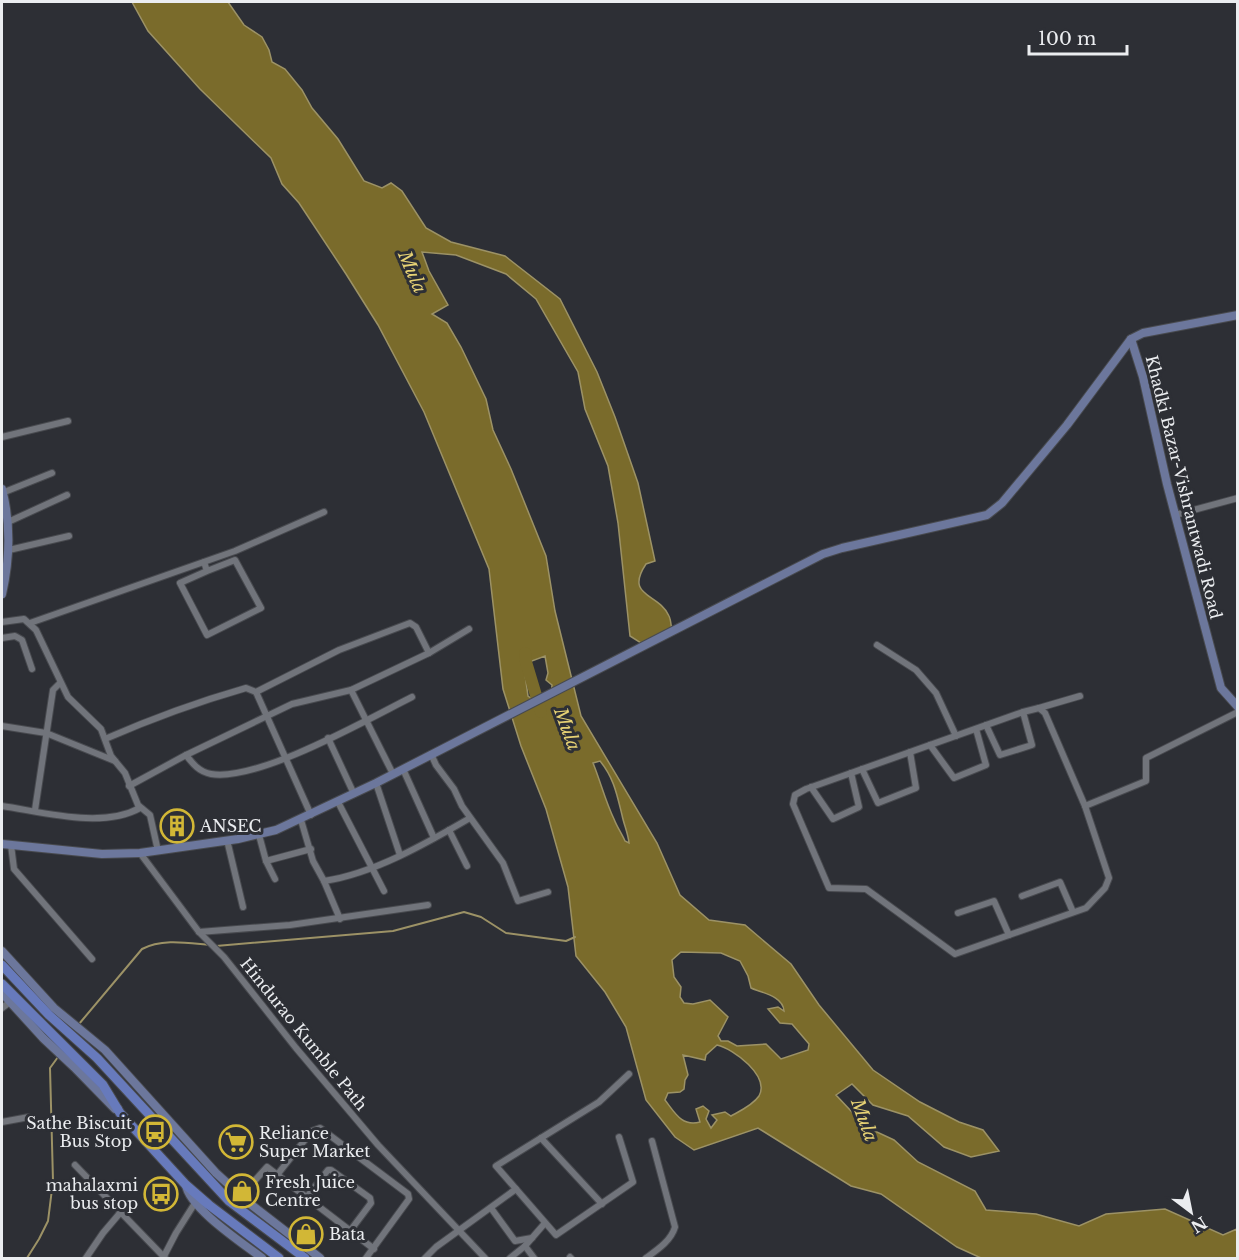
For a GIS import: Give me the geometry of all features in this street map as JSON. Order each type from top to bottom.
[{"type":"main road","points":[[2,965],[63,1022],[221,1193],[305,1258]]},
{"type":"main road","points":[[2,984],[50,1039],[103,1085],[120,1113],[186,1185],[209,1206],[279,1258]]},
{"type":"street","name":"Khadki Bazar-Vishrantwadi Road","points":[[431,754],[823,554],[980,517],[994,510],[1067,425],[1131,339],[1143,333],[1238,315]]},
{"type":"street","name":"Khadki Bazar-Vishrantwadi Road","points":[[1131,339],[1143,377],[1175,515],[1221,688],[1238,707]]},
{"type":"street","points":[[2,437],[68,421]]},
{"type":"street","points":[[2,594],[9,550],[8,522],[2,491],[52,472]]},
{"type":"street","points":[[8,522],[67,495]]},
{"type":"street","points":[[1175,515],[1238,498]]},
{"type":"street","points":[[30,623],[236,551],[324,512]]},
{"type":"street","points":[[9,550],[69,536]]},
{"type":"street","points":[[235,560],[261,608],[207,635],[180,583],[207,571],[235,560]]},
{"type":"street","points":[[204,562],[207,571]]},
{"type":"street","points":[[2,622],[24,620],[36,630],[60,683],[72,702],[99,725],[111,756],[125,773],[140,808],[146,811],[152,819],[158,851]]},
{"type":"street","points":[[256,692],[339,650],[410,623],[416,627],[429,652]]},
{"type":"street","points":[[129,786],[186,755],[292,704],[351,690],[429,652],[469,628]]},
{"type":"street","points":[[2,638],[15,636],[22,640],[32,669]]},
{"type":"street","points":[[877,645],[916,670],[936,693],[956,736]]},
{"type":"street","points":[[35,810],[53,690],[60,683]]},
{"type":"street","points":[[105,739],[160,715],[246,688],[256,692],[311,815]]},
{"type":"street","points":[[351,690],[393,774]]},
{"type":"street","points":[[1039,708],[1045,713],[1085,806],[1109,878],[1105,888],[1086,908],[955,954],[866,889],[829,888],[793,804],[795,795],[811,787],[1023,712],[1080,696]]},
{"type":"street","points":[[186,755],[203,772],[227,775],[244,773],[286,757],[412,697]]},
{"type":"street","points":[[986,725],[1000,755],[1032,745],[1023,712]]},
{"type":"street","points":[[1085,806],[1146,781],[1146,758],[1238,712]]},
{"type":"street","points":[[2,726],[46,733],[116,762]]},
{"type":"street","points":[[930,745],[954,778],[986,765],[976,729]]},
{"type":"street","points":[[328,738],[354,794]]},
{"type":"street","points":[[862,769],[878,802],[916,788],[910,752]]},
{"type":"street","points":[[92,959],[14,869],[6,845],[102,854],[140,853],[259,835],[301,820],[431,754],[470,818],[503,863],[518,901],[548,892]]},
{"type":"street","points":[[403,769],[434,838]]},
{"type":"street","points":[[811,787],[833,819],[859,807],[851,773]]},
{"type":"street","points":[[376,783],[400,855]]},
{"type":"street","points":[[338,802],[384,891]]},
{"type":"street","points":[[2,806],[94,818],[126,816],[140,808]]},
{"type":"street","points":[[324,881],[339,879],[400,855],[470,818]]},
{"type":"street","points":[[301,820],[313,861],[340,919]]},
{"type":"street","points":[[449,830],[466,866]]},
{"type":"street","points":[[259,835],[266,861],[275,879]]},
{"type":"street","points":[[227,840],[243,906]]},
{"type":"street","points":[[266,861],[311,849]]},
{"type":"street","name":"Hindurao Kumble Path","points":[[140,853],[199,932],[224,957],[296,1048],[378,1145],[485,1258]]},
{"type":"street","points":[[1022,896],[1060,882],[1073,912]]},
{"type":"street","points":[[958,913],[994,901],[1009,935]]},
{"type":"street","points":[[199,932],[290,925],[428,905]]},
{"type":"street","points":[[2,951],[63,1022],[87,1035],[105,1050],[216,1173],[241,1196],[320,1258]]},
{"type":"street","points":[[2,993],[50,1039]]},
{"type":"street","points":[[2,1008],[10,1002]]},
{"type":"street","points":[[619,1137],[633,1182],[556,1235],[496,1166],[599,1102],[629,1074]]},
{"type":"street","points":[[2,1122],[29,1117]]},
{"type":"street","points":[[277,1175],[312,1131],[320,1128],[408,1194],[409,1199],[366,1258]]},
{"type":"street","points":[[541,1138],[602,1204]]},
{"type":"street","points":[[646,1258],[666,1243],[675,1227],[652,1141]]},
{"type":"street","points":[[75,1165],[163,1258],[195,1203]]},
{"type":"street","points":[[241,1196],[267,1167],[374,1249]]},
{"type":"street","points":[[306,1198],[328,1170],[370,1198],[371,1203],[350,1231]]},
{"type":"street","points":[[186,1185],[189,1196],[195,1203],[225,1230],[262,1258]]},
{"type":"street","points":[[425,1258],[436,1247],[516,1189]]},
{"type":"street","points":[[491,1208],[515,1241],[532,1238]]},
{"type":"street","points":[[86,1258],[102,1233],[120,1213]]},
{"type":"street","points":[[510,1258],[525,1246],[545,1223]]},
{"type":"street","points":[[525,1246],[534,1258]]},
{"type":"water","points":[[132,2],[228,2],[244,25],[262,37],[272,62],[285,69],[302,90],[312,108],[338,139],[364,181],[382,188],[391,183],[402,191],[426,228],[451,242],[505,256],[560,299],[597,372],[638,483],[655,561],[646,564],[640,575],[639,583],[641,589],[664,609],[670,618],[672,631],[644,645],[630,636],[618,523],[608,466],[585,409],[578,372],[536,299],[506,274],[456,255],[422,252],[429,271],[448,305],[432,314],[447,323],[486,399],[493,430],[546,556],[555,611],[581,716],[657,843],[680,895],[709,920],[745,925],[791,964],[819,1005],[873,1070],[920,1102],[959,1122],[983,1130],[999,1151],[971,1157],[944,1147],[908,1116],[873,1105],[852,1084],[836,1095],[866,1127],[894,1140],[918,1162],[975,1191],[986,1210],[1036,1214],[1079,1226],[1106,1214],[1165,1209],[1223,1235],[1237,1229],[1237,1258],[981,1258],[957,1247],[881,1194],[851,1186],[758,1128],[694,1150],[675,1137],[646,1100],[626,1027],[605,992],[576,956],[568,887],[546,809],[521,746],[503,689],[489,569],[424,412],[378,325],[299,203],[282,184],[271,158],[200,89],[148,31]],"holes":[[[545,656],[548,673],[546,680],[552,685],[551,695],[538,703],[528,696],[525,674],[529,662]],[[600,761],[612,780],[629,843],[625,841],[615,822],[593,763]],[[681,952],[721,953],[740,961],[751,988],[776,998],[780,1002],[784,1011],[778,1007],[768,1009],[780,1023],[792,1024],[809,1044],[808,1050],[781,1059],[766,1044],[737,1046],[728,1041],[721,1041],[718,1036],[728,1017],[710,1000],[693,1004],[684,1003],[680,997],[681,987],[674,977],[672,960]],[[717,1045],[732,1052],[755,1072],[761,1088],[759,1096],[750,1105],[731,1116],[725,1112],[712,1115],[717,1120],[711,1128],[706,1119],[709,1111],[703,1106],[696,1109],[700,1122],[694,1123],[680,1118],[665,1100],[668,1093],[680,1092],[684,1089],[688,1075],[683,1055],[705,1060],[706,1055]]]},
{"type":"waterway","name":"Mula","points":[[525,653],[541,712]]},
{"type":"waterway","points":[[216,946],[393,931],[464,912],[481,917],[506,933],[566,941],[575,937]]},
{"type":"waterway","points":[[79,1024],[142,949],[167,942],[210,945]]},
{"type":"waterway","points":[[27,1258],[48,1221],[53,1181],[50,1068],[58,1057]]},
{"type":"place","name":"ANSEC","points":[[177,826]]},
{"type":"place","name":"Sathe Biscuit Bus Stop","points":[[155,1132]]},
{"type":"place","name":"Reliance Super Market","points":[[236,1142]]},
{"type":"place","name":"Fresh Juice Centre","points":[[242,1191]]},
{"type":"place","name":"mahalaxmi bus stop","points":[[161,1194]]},
{"type":"place","name":"Bata","points":[[306,1234]]}]
